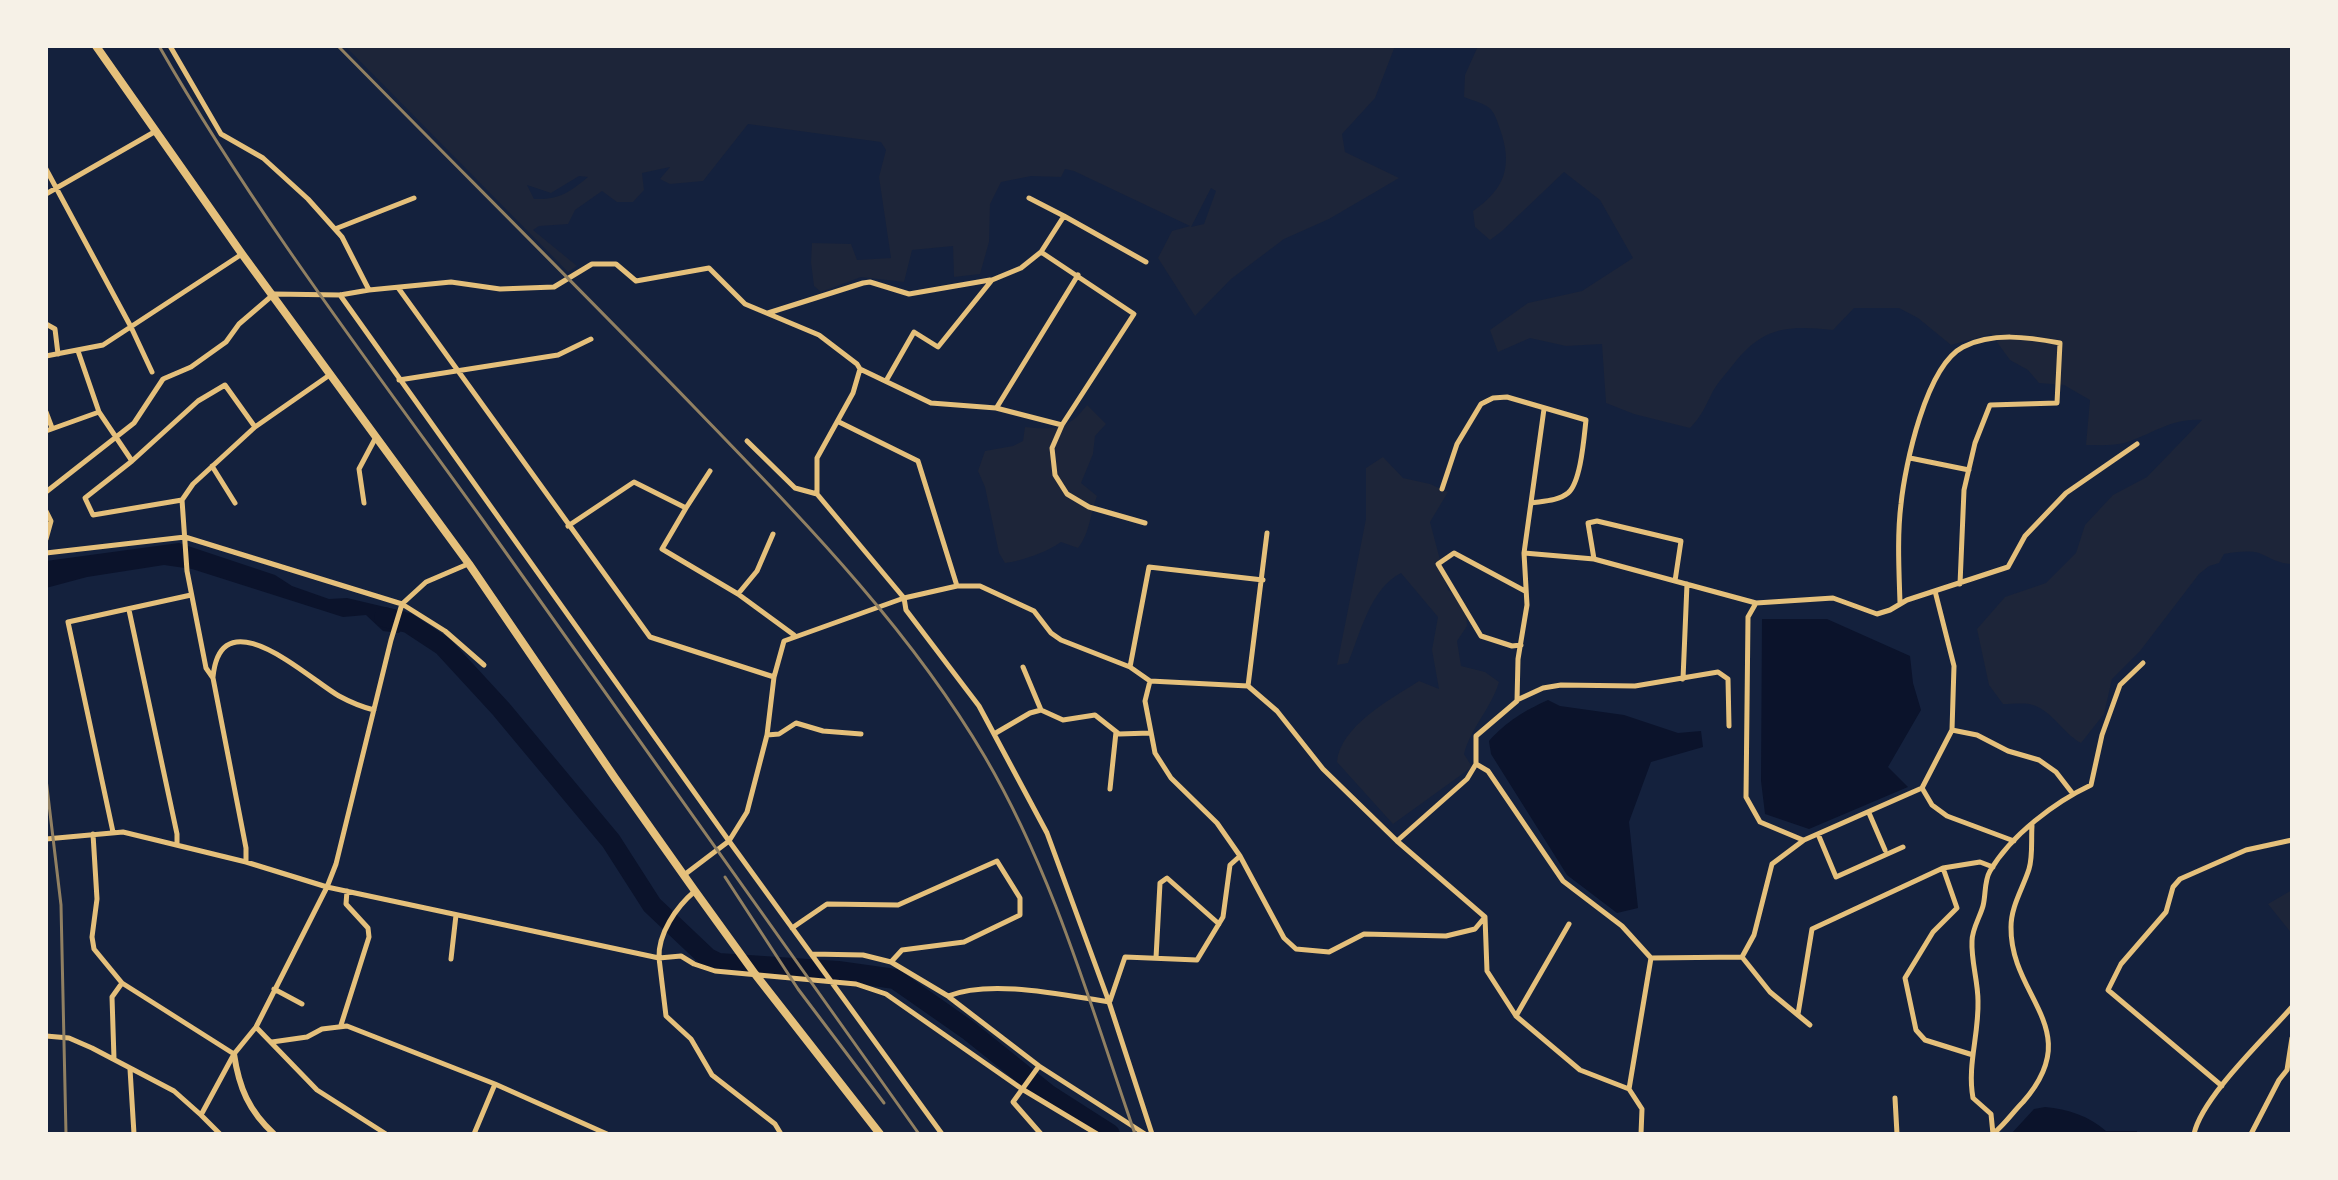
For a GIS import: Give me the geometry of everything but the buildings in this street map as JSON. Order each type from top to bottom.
[{"type":"highway","points":[[96,46],[242,254],[469,564],[695,891],[880,1134]]},
{"type":"street","points":[[170,46],[221,134],[263,158],[308,199],[342,237],[369,290]]},
{"type":"street","points":[[46,194],[156,131]]},
{"type":"street","points":[[46,169],[152,372]]},
{"type":"street","points":[[335,229],[414,198]]},
{"type":"street","points":[[1029,198],[1146,262]]},
{"type":"street","points":[[767,314],[863,283],[870,282],[909,294],[992,280],[1021,268],[1041,252],[1064,216]]},
{"type":"street","points":[[1041,252],[1134,314],[1062,425],[1052,448],[1055,475],[1067,494],[1089,507],[1145,523]]},
{"type":"street","points":[[46,356],[103,345],[242,254]]},
{"type":"street","points":[[46,492],[134,423],[163,379],[191,367],[226,342],[239,324],[274,294],[340,295],[451,282],[500,289],[554,287],[592,264],[616,264],[636,281],[709,268],[745,304],[819,335],[860,369],[931,403],[996,408],[1062,425]]},
{"type":"street","points":[[996,408],[1078,275]]},
{"type":"street","points":[[886,381],[914,332],[938,347],[992,280]]},
{"type":"street","points":[[399,288],[650,637],[774,677]]},
{"type":"street","points":[[340,295],[942,1134]]},
{"type":"street","points":[[46,324],[55,329],[58,354]]},
{"type":"street","points":[[1900,604],[1901,504],[1927,393],[1944,364],[1962,348],[1985,341],[2021,335],[2060,343],[2057,403],[1990,405],[1975,443],[1964,490],[1960,584]]},
{"type":"street","points":[[399,380],[558,355],[591,339]]},
{"type":"street","points":[[78,351],[99,412],[132,461]]},
{"type":"street","points":[[817,494],[817,458],[853,393],[860,369]]},
{"type":"street","points":[[213,678],[206,668],[191,595],[182,500],[193,484],[255,427],[331,374]]},
{"type":"street","points":[[182,500],[93,515],[85,498],[132,461],[198,401],[225,385],[255,427]]},
{"type":"street","points":[[1442,489],[1457,444],[1481,404],[1493,398],[1507,397],[1586,420],[1576,481],[1570,492],[1556,499],[1531,503]]},
{"type":"street","points":[[1517,701],[1527,605],[1524,553],[1544,409]]},
{"type":"street","points":[[46,412],[49,430],[99,412]]},
{"type":"street","points":[[838,422],[918,461],[957,586]]},
{"type":"street","points":[[364,503],[359,469],[376,436]]},
{"type":"street","points":[[747,441],[795,488],[817,494],[904,598],[906,610],[979,706],[1047,833],[1109,1002],[1152,1134]]},
{"type":"street","points":[[1524,553],[1594,559],[1756,603],[1833,598],[1877,614],[2008,567],[2025,536],[2066,493],[2137,444]]},
{"type":"street","points":[[1910,458],[1969,470]]},
{"type":"street","points":[[212,466],[235,503]]},
{"type":"street","points":[[710,471],[662,549],[738,594],[795,636]]},
{"type":"street","points":[[568,526],[634,482],[686,508]]},
{"type":"street","points":[[46,511],[51,521],[46,539]]},
{"type":"street","points":[[1594,559],[1588,523],[1597,521],[1681,541],[1675,581]]},
{"type":"street","points":[[1248,686],[1267,533]]},
{"type":"street","points":[[738,594],[757,571],[773,534]]},
{"type":"street","points":[[46,553],[184,540],[402,604],[445,631],[484,665]]},
{"type":"street","points":[[1521,645],[1512,646],[1481,636],[1438,564],[1454,553],[1526,592]]},
{"type":"street","points":[[201,1115],[234,1054],[256,1027],[327,887],[336,864],[402,604],[426,582],[469,564]]},
{"type":"street","points":[[1130,667],[1149,567],[1263,580]]},
{"type":"street","points":[[1683,679],[1687,584]]},
{"type":"street","points":[[684,875],[729,841],[747,812],[767,735],[774,677],[784,641],[904,598],[957,586],[980,586],[1034,611],[1051,633],[1061,640],[1130,667],[1150,681],[1248,686],[1277,711],[1323,769],[1397,841],[1485,917],[1487,971],[1516,1016],[1580,1070],[1629,1089],[1642,1109],[1641,1134]]},
{"type":"street","points":[[1742,957],[1754,935],[1772,864],[1804,840],[1922,788],[1952,730],[1954,666],[1935,591]]},
{"type":"street","points":[[113,832],[68,622],[191,595]]},
{"type":"street","points":[[1756,603],[1748,617],[1746,797],[1760,822],[1804,840]]},
{"type":"street","points":[[129,610],[177,845]]},
{"type":"street","points":[[246,862],[246,848],[213,678],[214,663],[225,648],[237,642],[252,642],[266,647],[339,696],[374,710]]},
{"type":"street","points":[[1993,1133],[1991,1114],[1973,1098],[1969,1076],[1978,1001],[1972,939],[1984,903],[1988,873],[2014,841],[2032,825],[2073,794],[2091,785],[2102,735],[2120,685],[2143,663]]},
{"type":"street","points":[[1023,667],[1041,710]]},
{"type":"street","points":[[1397,841],[1467,779],[1476,764],[1476,736],[1517,701],[1543,688],[1561,685],[1635,686],[1718,672],[1728,679],[1729,726]]},
{"type":"street","points":[[1150,681],[1145,701],[1155,753],[1171,778],[1217,823],[1240,856],[1284,938],[1296,949],[1329,952],[1364,934],[1446,936],[1475,929],[1485,917]]},
{"type":"street","points":[[994,734],[1041,710],[1063,720],[1095,715],[1119,734],[1150,733]]},
{"type":"street","points":[[767,735],[779,734],[796,723],[823,731],[861,734]]},
{"type":"street","points":[[1952,730],[1977,735],[2008,751],[2039,760],[2056,772],[2073,794]]},
{"type":"street","points":[[1110,789],[1116,731]]},
{"type":"street","points":[[1476,764],[1488,771],[1563,881],[1622,926],[1651,958],[1742,957]]},
{"type":"street","points":[[1922,788],[1932,805],[1947,816],[2014,841]]},
{"type":"street","points":[[1869,813],[1885,850]]},
{"type":"street","points":[[1993,1133],[2036,1087],[2048,1061],[2049,1039],[2044,1021],[2014,950],[2010,928],[2013,907],[2030,865],[2032,825]]},
{"type":"street","points":[[46,839],[123,832],[246,862],[327,887],[659,958],[681,956],[715,971],[856,984],[886,994],[1097,1134]]},
{"type":"street","points":[[93,834],[97,899],[92,937],[94,949],[122,983],[234,1054]]},
{"type":"street","points":[[1818,834],[1836,877],[1903,847]]},
{"type":"street","points":[[2222,1086],[2108,990],[2121,964],[2166,912],[2173,887],[2180,879],[2246,850],[2292,840]]},
{"type":"street","points":[[1109,1002],[1125,957],[1197,960],[1223,917],[1230,865],[1240,856]]},
{"type":"street","points":[[792,928],[827,904],[898,905],[997,861],[1020,898],[1020,915],[964,942],[902,950],[891,962]]},
{"type":"street","points":[[1798,1014],[1812,929],[1943,868],[1980,862],[1993,867]]},
{"type":"street","points":[[1943,868],[1957,908],[1933,932],[1905,978],[1916,1030],[1925,1040],[1973,1055]]},
{"type":"street","points":[[1156,958],[1160,883],[1167,878],[1219,924]]},
{"type":"street","points":[[341,1025],[369,937],[368,928],[346,904],[347,891]]},
{"type":"street","points":[[695,891],[681,906],[658,942],[666,1016],[691,1039],[712,1075],[775,1124],[781,1134]]},
{"type":"street","points":[[451,959],[456,915]]},
{"type":"street","points":[[1516,1016],[1569,924]]},
{"type":"street","points":[[815,956],[863,955],[891,962],[948,996],[1037,1068],[1145,1134]]},
{"type":"street","points":[[1742,957],[1770,992],[1810,1025]]},
{"type":"street","points":[[1629,1089],[1651,958]]},
{"type":"street","points":[[114,1060],[112,997],[122,983]]},
{"type":"street","points":[[274,989],[302,1004]]},
{"type":"street","points":[[948,996],[968,989],[1033,991],[1109,1002]]},
{"type":"street","points":[[2194,1134],[2197,1120],[2222,1086],[2292,1007]]},
{"type":"street","points":[[272,1042],[307,1037],[322,1029],[341,1025],[495,1084],[607,1134]]},
{"type":"street","points":[[256,1027],[317,1090],[386,1134]]},
{"type":"street","points":[[46,1036],[69,1038],[174,1091],[220,1134]]},
{"type":"street","points":[[2251,1134],[2285,1072],[2292,1038]]},
{"type":"street","points":[[234,1054],[237,1079],[244,1097],[258,1120],[274,1134]]},
{"type":"street","points":[[130,1068],[134,1134]]},
{"type":"street","points":[[1037,1068],[1013,1102],[1041,1134]]},
{"type":"street","points":[[2285,1072],[2292,1076]]},
{"type":"street","points":[[474,1134],[495,1084]]},
{"type":"street","points":[[1895,1098],[1897,1134]]},
{"type":"shaded area","points":[[345,46],[1395,46],[1375,98],[1342,134],[1345,152],[1399,178],[1329,219],[1284,239],[1231,279],[1195,316],[1158,258],[1172,231],[1190,226],[1065,169],[1061,177],[1031,176],[1001,182],[990,204],[989,242],[980,274],[954,277],[953,246],[912,250],[904,282],[861,277],[821,292],[814,286],[812,243],[851,244],[857,260],[891,258],[879,177],[886,150],[881,142],[748,124],[703,181],[670,184],[660,179],[670,167],[642,173],[644,190],[633,202],[617,202],[602,191],[575,210],[568,224],[539,226],[533,230],[577,266],[568,272]],"holes":[[[579,176],[588,177],[557,197],[534,199],[527,185],[551,193]],[[1211,188],[1216,191],[1204,224],[1191,227]]]},
{"type":"shaded area","points":[[1478,46],[2292,46],[2292,564],[2255,552],[2237,552],[2224,554],[2219,563],[2199,574],[2140,651],[2112,679],[2104,714],[2081,743],[2037,706],[2003,704],[1989,685],[1977,629],[2005,597],[2046,583],[2076,553],[2085,525],[2113,495],[2147,477],[2202,420],[2171,424],[2124,443],[2086,445],[2090,400],[2064,385],[2039,383],[2028,370],[2010,360],[1991,334],[1951,345],[1918,318],[1899,308],[1854,308],[1833,330],[1788,329],[1765,336],[1743,353],[1722,378],[1690,428],[1634,414],[1606,403],[1602,344],[1566,346],[1530,338],[1498,352],[1490,330],[1528,303],[1582,291],[1633,258],[1600,200],[1564,172],[1490,240],[1475,227],[1473,211],[1493,194],[1506,165],[1504,142],[1494,114],[1485,105],[1464,97],[1465,75]]},
{"type":"shaded area","points":[[1087,405],[1106,424],[1095,436],[1093,454],[1081,483],[1097,496],[1082,542],[1078,548],[1061,542],[1034,556],[1005,563],[999,553],[985,487],[978,471],[985,451],[1023,441],[1025,427],[1053,428],[1067,424]]},
{"type":"shaded area","points":[[1383,457],[1403,478],[1448,492],[1430,522],[1448,590],[1466,603],[1467,626],[1457,641],[1461,666],[1485,672],[1499,682],[1464,754],[1472,767],[1393,824],[1337,762],[1347,737],[1382,705],[1419,681],[1439,689],[1432,650],[1438,617],[1401,573],[1381,589],[1374,600],[1348,663],[1337,665],[1366,519],[1366,468]]},
{"type":"shaded area","points":[[179,543],[275,575],[292,586],[329,599],[347,598],[406,612],[408,623],[399,633],[383,631],[366,615],[343,617],[192,569],[164,565],[87,577],[46,588],[46,561]]},
{"type":"shaded area","points":[[1762,619],[1827,619],[1910,656],[1913,683],[1921,710],[1888,767],[1908,787],[1809,829],[1765,814],[1761,781]]},
{"type":"shaded area","points":[[1548,700],[1560,706],[1624,715],[1678,733],[1701,731],[1703,747],[1651,762],[1629,822],[1638,908],[1617,913],[1567,875],[1491,754],[1489,741],[1496,734],[1516,717]]},
{"type":"shaded area","points":[[2292,890],[2292,934],[2268,904]]},
{"type":"shaded area","points":[[2045,1107],[2078,1114],[2106,1131],[2137,1131],[2137,1134],[2011,1134],[2034,1109]]},
{"type":"waterway","points":[[384,617],[408,623],[443,646],[501,709],[611,841],[652,905],[708,958],[718,963],[838,971],[895,979],[968,1030],[1049,1095],[1110,1134]]},
{"type":"railway","points":[[159,46],[234,168],[314,287],[919,1134]]},
{"type":"railway","points":[[338,46],[775,491],[851,575],[922,663],[985,757],[1031,848],[1069,942],[1135,1134]]},
{"type":"railway","points":[[46,779],[61,905],[66,1134]]},
{"type":"railway","points":[[725,877],[798,989],[884,1103]]}]
